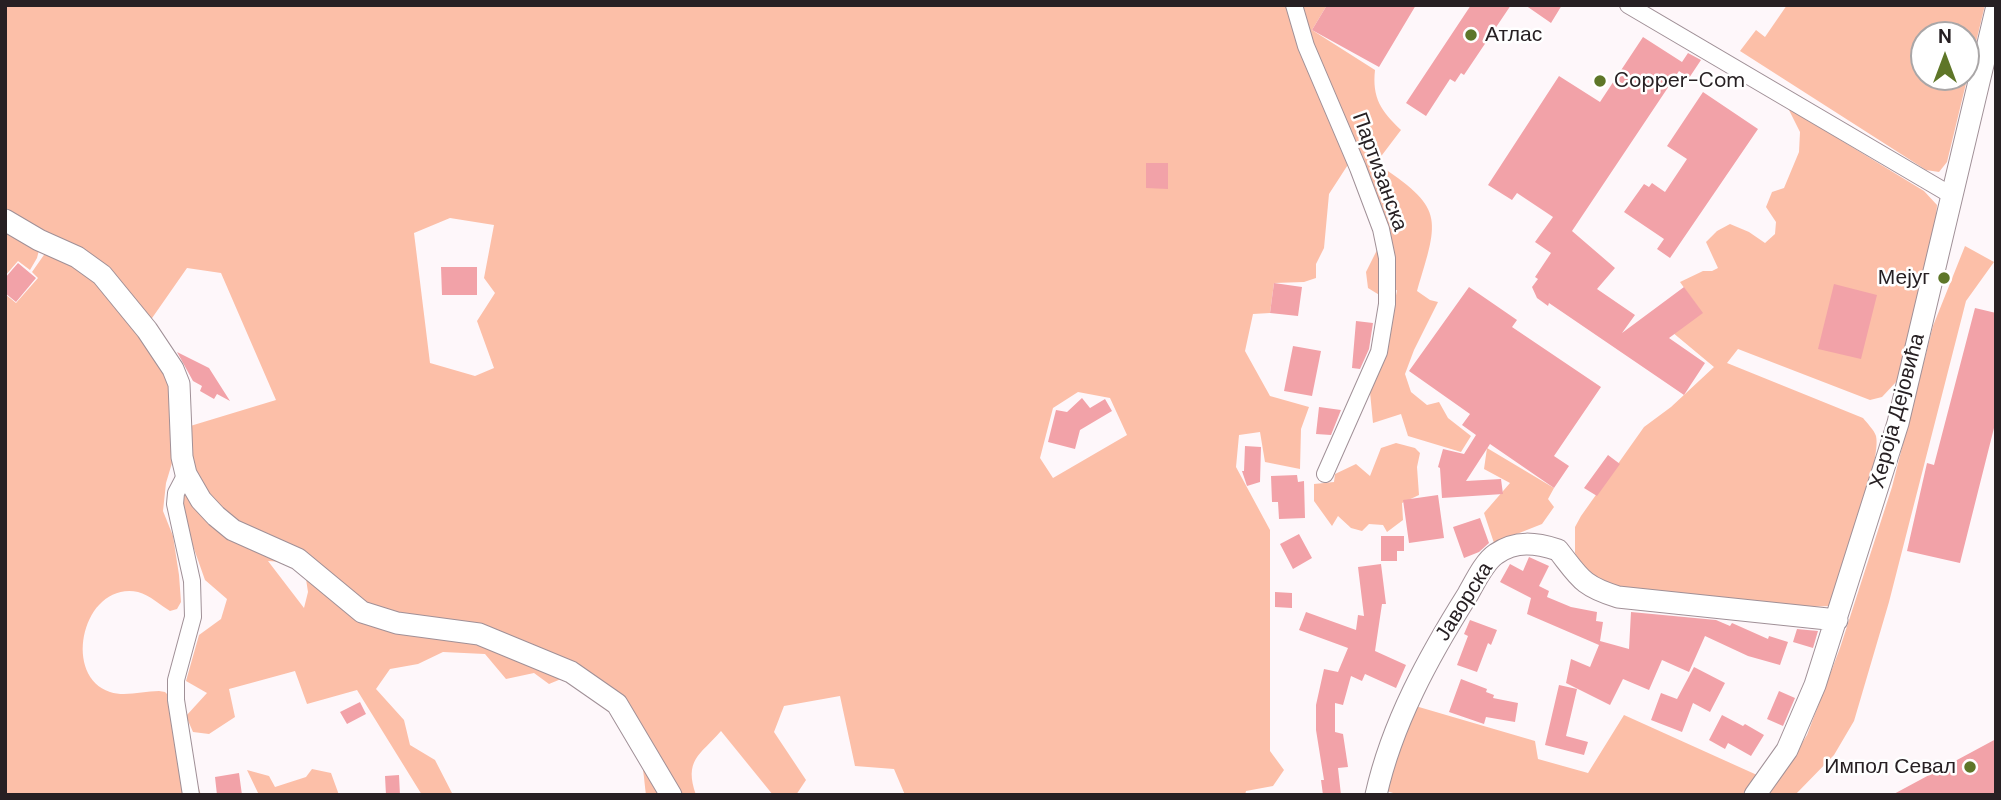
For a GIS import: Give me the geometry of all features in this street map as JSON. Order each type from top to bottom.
[{"type":"street","name":"Партизанска","points":[[1294,5],[1306,46],[1363,180],[1381,229],[1387,258],[1387,304],[1380,352],[1325,474]]},
{"type":"street","points":[[1628,5],[1951,194]]},
{"type":"street","name":"Хероја Дејовића","points":[[1755,795],[1787,750],[1815,685],[1898,423],[1996,10]]},
{"type":"street","points":[[5,220],[39,240],[77,257],[102,275],[139,319],[173,369],[179,384],[182,457],[186,474],[201,500],[233,530],[298,559],[362,612],[397,623],[479,634],[571,672],[617,704],[671,795]]},
{"type":"street","points":[[186,474],[176,493],[174,504],[192,581],[193,617],[176,680],[176,700],[191,795]]},
{"type":"street","name":"Јаворска","points":[[1376,795],[1395,730],[1430,658],[1494,555],[1510,547],[1524,543],[1558,550],[1577,577],[1588,586],[1618,597],[1837,620]]},
{"type":"shaded area","points":[[5,5],[1327,5],[1312,30],[1375,70],[1375,89],[1379,103],[1401,130],[1376,163],[1414,191],[1431,216],[1430,246],[1417,291],[1438,302],[1405,374],[1411,392],[1427,405],[1439,402],[1448,418],[1471,436],[1461,452],[1408,436],[1401,414],[1373,423],[1369,382],[1385,356],[1397,290],[1381,296],[1368,288],[1366,272],[1378,248],[1390,253],[1351,160],[1329,194],[1324,248],[1316,264],[1316,278],[1304,282],[1274,283],[1270,313],[1253,314],[1245,351],[1270,396],[1309,407],[1301,429],[1300,469],[1265,462],[1260,432],[1239,435],[1236,467],[1270,530],[1270,751],[1284,770],[1273,786],[1246,791],[1245,795],[905,795],[894,769],[855,766],[840,696],[784,706],[774,732],[806,780],[796,795],[773,795],[721,731],[700,753],[693,766],[696,795],[646,795],[641,758],[633,737],[616,718],[592,699],[561,679],[549,684],[534,673],[506,679],[485,654],[443,652],[418,664],[390,669],[376,689],[404,720],[410,745],[435,760],[453,795],[422,795],[357,690],[307,704],[295,671],[229,689],[235,717],[209,734],[193,732],[186,716],[207,693],[186,681],[199,635],[221,619],[227,599],[205,580],[187,529],[183,500],[192,447],[187,427],[276,400],[221,273],[187,268],[150,321],[5,215]],"holes":[[[450,218],[494,225],[484,278],[495,293],[477,321],[494,368],[475,376],[430,363],[414,233]],[[1078,392],[1110,398],[1127,435],[1053,478],[1040,458],[1053,408]],[[268,561],[298,563],[304,566],[308,592],[304,608]]]},
{"type":"shaded area","points":[[1787,5],[1985,5],[1980,26],[1980,21],[1910,21],[1910,91],[1964,91],[1947,162],[1939,172],[1926,170],[1740,51],[1756,30],[1765,37]]},
{"type":"shaded area","points":[[1788,108],[1924,191],[1937,205],[1897,381],[1882,397],[1870,400],[1738,349],[1727,363],[1863,418],[1876,436],[1873,469],[1867,493],[1831,606],[1777,608],[1612,588],[1587,574],[1575,553],[1575,527],[1644,427],[1671,407],[1714,367],[1672,332],[1702,313],[1680,282],[1703,271],[1718,268],[1706,242],[1717,231],[1730,224],[1765,243],[1775,234],[1776,222],[1766,207],[1772,192],[1784,188],[1799,152],[1800,132]]},
{"type":"shaded area","points":[[12,231],[39,250],[30,270],[18,261],[5,276],[5,233]]},
{"type":"shaded area","points":[[1965,246],[1994,262],[1966,301],[1889,602],[1854,721],[1834,755],[1795,795],[1769,795],[1807,735],[1840,648],[1892,487],[1933,326]]},
{"type":"shaded area","points":[[46,252],[92,271],[168,373],[175,453],[166,483],[163,511],[173,536],[181,602],[177,609],[170,611],[142,593],[119,592],[104,601],[92,615],[85,632],[83,650],[86,668],[95,683],[110,692],[128,694],[159,691],[169,696],[201,795],[5,795],[5,294],[16,303],[38,278],[32,272]]},
{"type":"shaded area","points":[[1396,443],[1415,448],[1420,453],[1417,467],[1419,495],[1402,503],[1403,520],[1387,532],[1383,525],[1369,524],[1362,531],[1351,528],[1338,516],[1332,526],[1314,501],[1314,484],[1334,482],[1335,474],[1356,464],[1370,476],[1381,448]]},
{"type":"shaded area","points":[[1487,448],[1554,488],[1548,499],[1554,507],[1542,524],[1494,543],[1484,513],[1510,483],[1484,469]]},
{"type":"shaded area","points":[[1412,705],[1535,741],[1538,759],[1588,773],[1624,715],[1757,775],[1743,795],[1400,795],[1383,790]]},
{"type":"shaded area","points":[[312,769],[331,773],[339,795],[259,795],[247,770],[269,776],[275,787],[306,777]]},
{"type":"building","points":[[1327,5],[1416,5],[1379,67],[1312,30]]},
{"type":"building","name":"Атлас","points":[[1471,5],[1511,5],[1464,75],[1461,73],[1455,82],[1450,79],[1426,116],[1406,103]]},
{"type":"building","points":[[1525,5],[1562,5],[1551,23]]},
{"type":"building","points":[[1643,37],[1682,62],[1688,53],[1701,60],[1689,78],[1679,71],[1572,231],[1615,268],[1597,289],[1635,315],[1622,333],[1684,287],[1703,313],[1669,338],[1705,363],[1684,395],[1549,303],[1548,306],[1537,298],[1532,287],[1538,279],[1535,277],[1551,253],[1535,242],[1553,217],[1517,193],[1512,200],[1488,185],[1559,76],[1600,102]]},
{"type":"building","points":[[1703,92],[1758,129],[1670,258],[1657,249],[1664,239],[1624,212],[1644,184],[1649,187],[1652,183],[1665,192],[1687,159],[1667,146]]},
{"type":"building","points":[[1146,163],[1168,163],[1168,189],[1146,188]]},
{"type":"building","points":[[18,263],[36,278],[16,302],[5,293],[5,278]]},
{"type":"building","points":[[441,267],[477,267],[477,295],[442,295]]},
{"type":"building","points":[[1274,283],[1302,287],[1298,316],[1270,313]]},
{"type":"building","points":[[1834,284],[1877,295],[1861,359],[1818,349]]},
{"type":"building","points":[[1469,287],[1517,320],[1512,327],[1601,387],[1554,456],[1569,466],[1554,488],[1490,444],[1466,481],[1501,479],[1503,494],[1442,498],[1438,467],[1443,449],[1464,454],[1476,435],[1462,425],[1470,414],[1409,371]]},
{"type":"building","points":[[1975,308],[1996,313],[1996,420],[1960,563],[1907,551],[1927,463],[1934,465]]},
{"type":"building","points":[[1356,321],[1373,323],[1369,349],[1360,369],[1352,368]]},
{"type":"building","points":[[1293,346],[1321,351],[1312,396],[1284,391]]},
{"type":"building","points":[[177,352],[209,368],[230,401],[217,394],[214,399],[200,391],[202,386],[193,381]]},
{"type":"building","points":[[1082,398],[1090,408],[1105,399],[1112,411],[1080,430],[1075,449],[1048,442],[1056,410],[1067,412]]},
{"type":"building","points":[[1319,407],[1341,410],[1331,435],[1316,434]]},
{"type":"building","points":[[1245,446],[1261,447],[1260,482],[1247,486],[1242,471]]},
{"type":"building","points":[[1608,455],[1620,464],[1597,496],[1584,488]]},
{"type":"building","points":[[1297,475],[1298,482],[1304,481],[1305,518],[1279,519],[1278,502],[1272,502],[1271,476]]},
{"type":"building","points":[[1438,495],[1444,538],[1409,543],[1403,500]]},
{"type":"building","points":[[1480,518],[1489,543],[1479,552],[1464,558],[1453,527]]},
{"type":"building","points":[[1299,534],[1312,558],[1293,569],[1280,544]]},
{"type":"building","points":[[1381,536],[1404,536],[1404,551],[1397,551],[1397,561],[1381,561]]},
{"type":"building","points":[[1529,557],[1549,566],[1539,586],[1549,591],[1547,597],[1571,607],[1597,612],[1596,621],[1603,622],[1600,641],[1629,649],[1631,612],[1716,620],[1730,626],[1732,623],[1768,639],[1769,636],[1788,642],[1780,665],[1748,656],[1705,636],[1689,672],[1662,660],[1649,690],[1623,679],[1610,705],[1566,683],[1571,659],[1590,667],[1599,645],[1527,614],[1531,598],[1500,582],[1510,564],[1523,571]]},
{"type":"building","points":[[1381,564],[1386,604],[1382,604],[1375,651],[1406,665],[1396,688],[1365,674],[1362,681],[1351,676],[1343,705],[1335,703],[1335,732],[1343,734],[1348,767],[1338,768],[1341,795],[1323,795],[1321,780],[1324,780],[1316,730],[1316,705],[1324,669],[1338,672],[1348,648],[1299,630],[1306,612],[1356,630],[1358,615],[1364,616],[1358,567]]},
{"type":"building","points":[[1275,592],[1292,593],[1292,608],[1275,607]]},
{"type":"building","points":[[1470,620],[1497,630],[1491,645],[1488,643],[1477,672],[1457,665],[1468,636],[1464,634]]},
{"type":"building","points":[[1797,629],[1818,631],[1813,648],[1793,642]]},
{"type":"building","points":[[1694,667],[1725,683],[1710,712],[1693,703],[1682,732],[1651,720],[1661,693],[1677,699]]},
{"type":"building","points":[[1461,679],[1487,689],[1486,692],[1494,695],[1493,698],[1518,703],[1515,722],[1486,717],[1484,724],[1449,712]]},
{"type":"building","points":[[1559,685],[1577,689],[1566,736],[1588,742],[1584,755],[1545,745]]},
{"type":"building","points":[[1779,691],[1795,698],[1783,726],[1767,719]]},
{"type":"building","points":[[360,702],[366,714],[347,724],[340,712]]},
{"type":"building","points":[[1722,715],[1764,735],[1751,756],[1728,743],[1725,749],[1709,740]]},
{"type":"building","name":"Импол Севал","points":[[1996,739],[1996,795],[1892,795]]},
{"type":"building","points":[[239,773],[242,795],[217,795],[215,777]]},
{"type":"building","points":[[399,775],[400,795],[386,795],[385,776]]},
{"type":"place","name":"Атлас","points":[[1471,35]]},
{"type":"place","name":"Copper-Com","points":[[1600,81]]},
{"type":"place","name":"Мејуг","points":[[1944,278]]},
{"type":"place","name":"Импол Севал","points":[[1970,767]]}]
